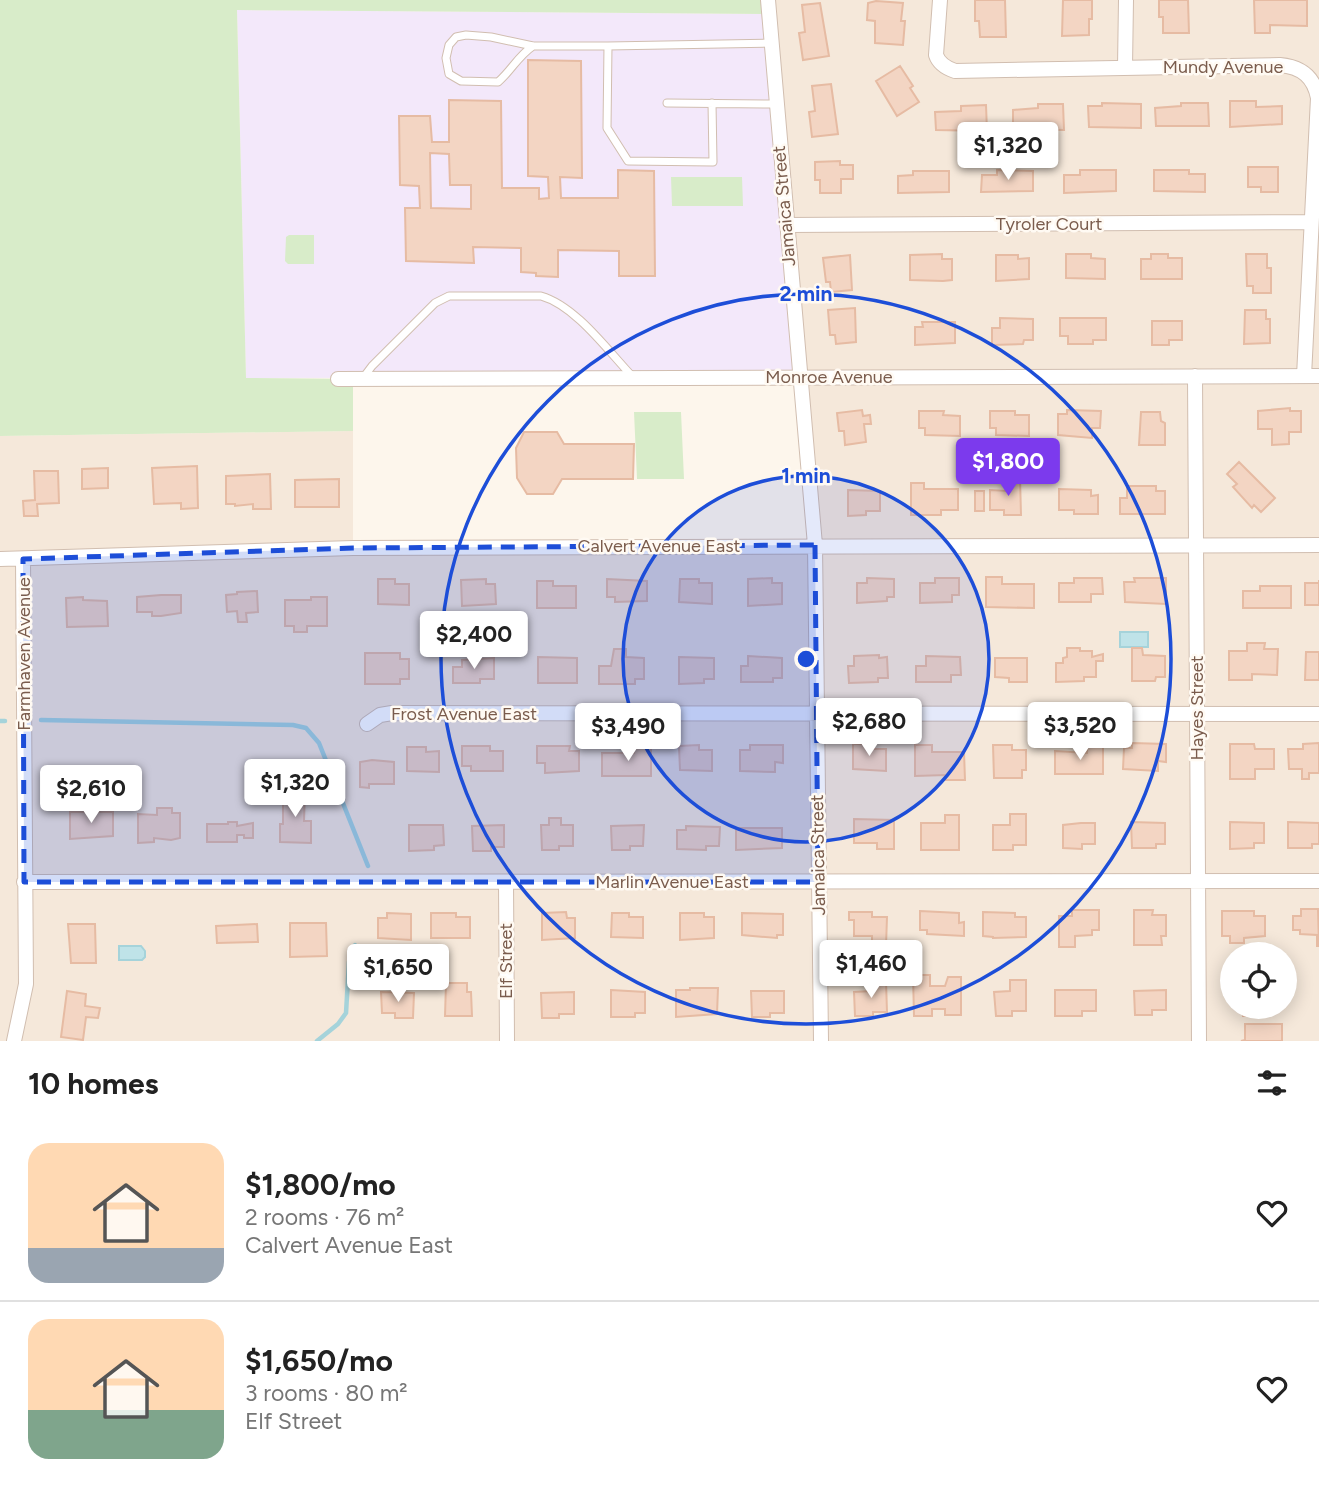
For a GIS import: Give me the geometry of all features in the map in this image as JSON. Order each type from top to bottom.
[{"type":"street","name":"Jamaica Street","points":[[768,0],[815,545],[821,1041]]},
{"type":"street","name":"Mundy Avenue","points":[[940,0],[936,55],[938,61],[948,69],[1280,65],[1298,68],[1306,74],[1312,81],[1318,99],[1311,222],[1311,376]]},
{"type":"street","points":[[1125,0],[1125,67]]},
{"type":"street","name":"Tyroler Court","points":[[787,225],[1311,222]]},
{"type":"street","name":"Hayes Street","points":[[1195,376],[1199,1041]]},
{"type":"street","name":"Monroe Avenue","points":[[338,379],[1311,376]]},
{"type":"street","name":"Calvert Avenue East","points":[[0,559],[353,548],[1319,545]]},
{"type":"street","name":"Farmhaven Avenue","points":[[14,1041],[26,984],[23,559]]},
{"type":"street","name":"Frost Avenue East","points":[[368,724],[380,715],[392,713],[1319,714]]},
{"type":"street","name":"Marlin Avenue East","points":[[24,882],[1319,881]]},
{"type":"street","name":"Elf Street","points":[[506,882],[507,1041]]},
{"type":"lane","points":[[533,46],[520,55],[498,82],[461,81],[449,74],[446,58],[449,45],[456,37],[466,34],[533,46],[771,43]]},
{"type":"lane","points":[[608,46],[607,128],[628,160],[713,162],[712,103]]},
{"type":"lane","points":[[667,103],[775,104]]},
{"type":"lane","points":[[362,379],[435,303],[450,296],[541,296],[552,299],[577,317],[633,377]]},
{"type":"highlighted area","points":[[815,545],[818,882],[24,882],[23,559],[353,548]]},
{"type":"shaded area","points":[[768,0],[1319,0],[1319,1041],[0,1041],[0,436],[353,431],[353,548],[814,545]]},
{"type":"shaded area","points":[[237,10],[769,14],[800,377],[246,378]]},
{"type":"green space","points":[[0,0],[768,0],[769,14],[237,10],[246,378],[353,379],[353,431],[0,436]]},
{"type":"green space","points":[[671,177],[742,177],[743,206],[672,206]]},
{"type":"green space","points":[[314,235],[314,264],[288,264],[285,261],[286,237]]},
{"type":"green space","points":[[634,412],[681,412],[684,479],[637,479]]},
{"type":"water","points":[[1120,632],[1148,632],[1148,647],[1120,647]]},
{"type":"water","points":[[119,946],[141,946],[145,957],[142,960],[119,960]]},
{"type":"building","points":[[975,0],[1005,0],[1006,37],[980,37],[979,21],[975,21]]},
{"type":"building","points":[[1063,0],[1092,0],[1089,35],[1062,36]]},
{"type":"building","points":[[1159,0],[1188,0],[1189,33],[1163,33]]},
{"type":"building","points":[[1254,0],[1307,0],[1307,26],[1270,25],[1270,33],[1255,33]]},
{"type":"building","points":[[820,3],[829,56],[803,60],[799,33],[805,32],[802,5]]},
{"type":"building","points":[[868,3],[903,3],[903,45],[875,43],[875,21],[867,20]]},
{"type":"building","points":[[528,60],[581,61],[582,178],[560,177],[561,198],[618,198],[618,170],[654,171],[655,276],[619,276],[619,251],[558,250],[558,277],[521,272],[521,248],[473,247],[474,263],[406,261],[405,208],[420,208],[419,186],[400,185],[399,116],[430,116],[432,142],[449,142],[449,100],[501,101],[502,188],[539,188],[539,199],[549,198],[548,177],[528,176]],"holes":[[[430,153],[449,154],[450,185],[471,185],[471,209],[431,208]]]},
{"type":"building","points":[[900,66],[913,86],[910,88],[919,102],[897,116],[876,81]]},
{"type":"building","points":[[831,84],[838,134],[812,137],[809,112],[815,111],[812,86]]},
{"type":"building","points":[[1230,101],[1256,101],[1256,107],[1282,106],[1282,124],[1230,127]]},
{"type":"building","points":[[1102,103],[1141,104],[1141,128],[1089,127],[1088,106],[1102,106]]},
{"type":"building","points":[[1181,103],[1208,103],[1209,126],[1156,126],[1155,108],[1181,106]]},
{"type":"building","points":[[1038,104],[1063,104],[1064,130],[1013,129],[1013,110],[1038,108]]},
{"type":"building","points":[[986,105],[987,131],[936,130],[935,112],[961,111],[961,106]]},
{"type":"building","points":[[840,161],[840,165],[853,165],[853,179],[841,179],[841,193],[820,193],[820,180],[815,180],[815,162]]},
{"type":"building","points":[[1248,167],[1278,167],[1278,192],[1261,192],[1261,187],[1248,187]]},
{"type":"building","points":[[997,170],[1033,171],[1033,191],[981,192],[982,175],[997,175]]},
{"type":"building","points":[[1080,170],[1116,170],[1116,191],[1064,193],[1064,175],[1080,175]]},
{"type":"building","points":[[1154,170],[1189,170],[1189,174],[1205,174],[1205,192],[1154,191]]},
{"type":"building","points":[[913,171],[949,171],[949,192],[898,193],[898,176],[913,175]]},
{"type":"building","points":[[942,254],[942,259],[952,259],[952,280],[910,280],[910,255]]},
{"type":"building","points":[[1066,254],[1091,254],[1091,258],[1105,259],[1105,279],[1066,278]]},
{"type":"building","points":[[1151,254],[1168,254],[1168,258],[1182,258],[1182,279],[1141,279],[1141,259],[1151,259]]},
{"type":"building","points":[[1246,254],[1267,254],[1267,268],[1271,268],[1271,293],[1253,293],[1253,286],[1247,286]]},
{"type":"building","points":[[850,255],[852,290],[831,292],[830,282],[826,282],[823,258]]},
{"type":"building","points":[[996,255],[1029,258],[1029,279],[996,281]]},
{"type":"building","points":[[855,308],[856,342],[836,344],[835,335],[830,335],[828,310]]},
{"type":"building","points":[[1245,310],[1266,310],[1266,319],[1270,319],[1270,343],[1244,344]]},
{"type":"building","points":[[1000,318],[1033,319],[1033,340],[1024,340],[1023,344],[992,345],[992,328],[1000,328]]},
{"type":"building","points":[[1060,318],[1106,318],[1106,340],[1093,340],[1093,344],[1068,344],[1068,336],[1060,336]]},
{"type":"building","points":[[1152,321],[1182,321],[1182,340],[1169,340],[1169,345],[1152,345]]},
{"type":"building","points":[[922,322],[955,322],[955,343],[915,345],[915,327],[923,327]]},
{"type":"building","points":[[1290,408],[1290,411],[1301,411],[1301,432],[1289,432],[1289,444],[1272,445],[1272,429],[1258,429],[1258,411]]},
{"type":"building","points":[[862,410],[863,416],[870,415],[871,424],[864,424],[866,442],[845,445],[844,431],[839,431],[837,413]]},
{"type":"building","points":[[1067,410],[1101,411],[1100,428],[1092,428],[1092,438],[1058,435],[1058,414],[1067,414]]},
{"type":"building","points":[[919,411],[944,411],[943,415],[960,416],[960,436],[925,435],[925,428],[919,428]]},
{"type":"building","points":[[990,411],[1015,411],[1015,415],[1029,415],[1029,436],[996,435],[996,428],[990,428]]},
{"type":"building","points":[[1141,412],[1160,412],[1161,421],[1165,423],[1165,445],[1139,445]]},
{"type":"building","points":[[524,432],[557,432],[564,444],[634,444],[633,479],[562,479],[553,494],[527,494],[517,478],[516,448]]},
{"type":"building","points":[[1239,462],[1275,498],[1261,512],[1254,505],[1252,508],[1233,487],[1237,484],[1227,474]]},
{"type":"building","points":[[197,466],[198,508],[181,509],[181,503],[154,504],[152,468]]},
{"type":"building","points":[[108,468],[108,488],[82,489],[82,469]]},
{"type":"building","points":[[34,471],[58,471],[59,503],[37,504],[38,516],[24,516],[23,501],[35,500]]},
{"type":"building","points":[[270,474],[271,509],[253,509],[253,504],[226,504],[226,476]]},
{"type":"building","points":[[1007,478],[1020,478],[1021,515],[1004,515],[1004,510],[990,510],[990,490],[1007,491]]},
{"type":"building","points":[[339,479],[339,507],[295,507],[295,480]]},
{"type":"building","points":[[911,483],[924,483],[924,489],[958,489],[958,510],[941,510],[941,515],[911,515]]},
{"type":"building","points":[[1127,486],[1156,486],[1156,491],[1165,491],[1165,514],[1120,514],[1120,498],[1127,498]]},
{"type":"building","points":[[1059,489],[1091,490],[1091,496],[1098,495],[1098,514],[1074,514],[1074,510],[1059,510]]},
{"type":"building","points":[[848,490],[880,491],[880,511],[866,511],[866,515],[848,516]]},
{"type":"building","points":[[975,491],[984,491],[984,511],[975,511]]},
{"type":"building","points":[[986,577],[1002,577],[1002,584],[1034,584],[1034,608],[986,607]]},
{"type":"building","points":[[772,578],[772,583],[782,583],[782,604],[748,606],[748,579]]},
{"type":"building","points":[[867,578],[894,579],[894,597],[887,597],[887,601],[857,603],[857,583],[867,583]]},
{"type":"building","points":[[935,578],[959,578],[959,595],[952,595],[952,602],[920,603],[920,583],[935,583]]},
{"type":"building","points":[[1074,578],[1102,578],[1103,594],[1091,594],[1091,602],[1059,602],[1059,583],[1074,583]]},
{"type":"building","points":[[1134,578],[1166,578],[1166,604],[1125,602],[1124,582],[1135,582]]},
{"type":"building","points":[[378,579],[395,579],[395,584],[409,584],[409,605],[378,604]]},
{"type":"building","points":[[486,579],[486,584],[495,584],[496,604],[462,606],[461,580]]},
{"type":"building","points":[[607,579],[647,581],[647,601],[615,602],[615,597],[607,597]]},
{"type":"building","points":[[680,579],[699,579],[699,583],[712,583],[712,604],[679,602]]},
{"type":"building","points":[[537,581],[553,581],[553,586],[576,586],[576,608],[537,608]]},
{"type":"building","points":[[1305,583],[1319,583],[1319,605],[1305,605]]},
{"type":"building","points":[[1260,586],[1291,586],[1291,608],[1243,608],[1243,591],[1260,591]]},
{"type":"building","points":[[257,591],[258,612],[246,613],[247,622],[238,622],[237,611],[227,612],[226,595]]},
{"type":"building","points":[[181,595],[181,613],[152,616],[152,612],[137,612],[137,597]]},
{"type":"building","points":[[83,597],[83,600],[107,601],[108,626],[67,627],[66,598]]},
{"type":"building","points":[[311,597],[327,597],[327,626],[307,626],[307,632],[294,632],[294,626],[285,626],[285,600],[311,600]]},
{"type":"building","points":[[1247,643],[1265,643],[1264,649],[1278,649],[1277,675],[1252,674],[1252,680],[1229,680],[1229,651],[1247,651]]},
{"type":"building","points":[[1067,648],[1092,651],[1092,657],[1103,654],[1103,661],[1096,661],[1096,677],[1084,677],[1084,681],[1056,682],[1056,663],[1063,663],[1063,658],[1067,657]]},
{"type":"building","points":[[1132,648],[1142,648],[1143,655],[1165,656],[1165,677],[1156,677],[1155,681],[1132,681]]},
{"type":"building","points":[[614,649],[626,649],[626,657],[644,658],[644,679],[635,679],[635,684],[599,684],[599,666],[611,666]]},
{"type":"building","points":[[1306,652],[1319,652],[1319,680],[1305,680]]},
{"type":"building","points":[[365,653],[400,653],[400,659],[409,659],[409,679],[400,679],[400,684],[365,684]]},
{"type":"building","points":[[879,655],[879,658],[887,657],[888,678],[878,678],[878,682],[849,683],[848,666],[854,666],[854,656]]},
{"type":"building","points":[[748,656],[782,658],[782,678],[773,678],[773,682],[741,682],[741,666],[748,666]]},
{"type":"building","points":[[926,656],[960,657],[961,675],[951,675],[951,682],[916,682],[916,666],[926,666]]},
{"type":"building","points":[[538,657],[577,658],[577,683],[538,683]]},
{"type":"building","points":[[679,657],[714,658],[714,679],[704,679],[704,683],[679,684]]},
{"type":"building","points":[[494,658],[494,679],[480,679],[480,683],[453,683],[453,667],[462,667],[462,660]]},
{"type":"building","points":[[995,658],[1027,658],[1027,682],[1009,682],[1009,678],[995,677]]},
{"type":"building","points":[[1132,743],[1166,744],[1166,762],[1158,761],[1158,771],[1123,769],[1124,748],[1132,748]]},
{"type":"building","points":[[1319,743],[1319,773],[1309,773],[1309,779],[1302,779],[1302,769],[1289,769],[1288,749],[1303,749],[1303,744]]},
{"type":"building","points":[[853,744],[872,744],[872,749],[886,749],[886,771],[853,769]]},
{"type":"building","points":[[1230,744],[1254,744],[1255,749],[1274,749],[1274,769],[1255,769],[1255,779],[1230,779]]},
{"type":"building","points":[[699,745],[699,750],[712,750],[712,771],[680,770],[679,746]]},
{"type":"building","points":[[750,745],[783,745],[783,763],[775,762],[775,772],[740,771],[740,750],[750,750]]},
{"type":"building","points":[[915,745],[932,745],[932,752],[964,752],[965,780],[945,780],[946,775],[915,776]]},
{"type":"building","points":[[993,745],[1012,745],[1012,750],[1026,750],[1026,770],[1022,770],[1022,778],[994,778]]},
{"type":"building","points":[[1103,745],[1103,774],[1055,774],[1055,751],[1087,753],[1087,746]]},
{"type":"building","points":[[462,746],[490,746],[490,751],[503,751],[503,771],[471,771],[471,766],[462,766]]},
{"type":"building","points":[[537,746],[570,746],[569,751],[579,751],[579,771],[545,773],[545,763],[537,763]]},
{"type":"building","points":[[634,746],[651,746],[651,776],[602,776],[602,753],[634,753]]},
{"type":"building","points":[[407,747],[426,747],[426,752],[439,751],[439,772],[407,771]]},
{"type":"building","points":[[360,762],[394,762],[394,784],[369,784],[369,788],[360,787]]},
{"type":"building","points":[[283,791],[305,791],[304,821],[311,821],[311,843],[280,842]]},
{"type":"building","points":[[157,808],[172,808],[172,813],[180,813],[180,838],[154,838],[154,842],[138,843],[138,814],[157,815]]},
{"type":"building","points":[[70,812],[113,812],[113,836],[70,839]]},
{"type":"building","points":[[1010,814],[1026,814],[1026,845],[1013,845],[1013,850],[993,850],[993,825],[1010,825]]},
{"type":"building","points":[[945,815],[959,815],[959,850],[921,850],[921,823],[945,823]]},
{"type":"building","points":[[549,818],[561,818],[561,825],[573,825],[573,846],[559,846],[559,850],[542,850],[541,825],[549,825]]},
{"type":"building","points":[[854,819],[894,820],[894,849],[877,849],[877,843],[854,843]]},
{"type":"building","points":[[237,822],[237,826],[253,823],[253,838],[237,835],[237,842],[207,842],[207,824]]},
{"type":"building","points":[[1131,822],[1165,823],[1165,844],[1156,844],[1156,848],[1132,848]]},
{"type":"building","points":[[1230,822],[1264,823],[1264,843],[1254,843],[1254,848],[1230,849]]},
{"type":"building","points":[[1288,822],[1319,823],[1319,844],[1312,844],[1312,848],[1288,848]]},
{"type":"building","points":[[1095,823],[1095,844],[1082,844],[1082,849],[1063,848],[1063,825]]},
{"type":"building","points":[[409,825],[443,825],[444,845],[434,846],[434,850],[409,851]]},
{"type":"building","points":[[504,825],[504,847],[491,847],[491,851],[473,851],[472,826]]},
{"type":"building","points":[[644,825],[643,846],[630,846],[630,850],[612,850],[611,826]]},
{"type":"building","points":[[686,826],[720,827],[719,846],[706,846],[706,850],[677,849],[677,830],[686,830]]},
{"type":"building","points":[[736,828],[782,828],[782,848],[736,850]]},
{"type":"building","points":[[1301,909],[1318,909],[1319,946],[1317,935],[1300,934],[1300,930],[1293,930],[1293,916],[1301,916]]},
{"type":"building","points":[[1072,910],[1099,910],[1099,930],[1092,930],[1092,935],[1075,936],[1075,947],[1059,947],[1059,916],[1072,916]]},
{"type":"building","points":[[1134,910],[1153,910],[1152,915],[1166,915],[1166,936],[1161,936],[1162,945],[1134,945]]},
{"type":"building","points":[[920,911],[959,913],[959,923],[964,922],[964,936],[927,934],[927,930],[920,930]]},
{"type":"building","points":[[1222,911],[1254,911],[1254,916],[1265,916],[1265,936],[1244,938],[1244,942],[1230,942],[1230,936],[1222,936]]},
{"type":"building","points":[[566,912],[567,918],[575,918],[575,938],[542,940],[542,913]]},
{"type":"building","points":[[849,912],[872,912],[872,917],[887,917],[886,946],[872,946],[872,936],[854,936],[854,920],[849,920]]},
{"type":"building","points":[[983,912],[1015,913],[1015,917],[1026,917],[1026,937],[983,936]]},
{"type":"building","points":[[387,913],[411,914],[411,940],[378,938],[378,918],[387,918]]},
{"type":"building","points":[[431,913],[456,913],[456,917],[470,917],[470,938],[431,938]]},
{"type":"building","points":[[612,913],[629,913],[629,917],[643,917],[643,938],[611,937]]},
{"type":"building","points":[[680,913],[704,913],[704,917],[714,917],[714,938],[680,940]]},
{"type":"building","points":[[742,913],[783,914],[783,935],[777,935],[777,938],[742,935]]},
{"type":"building","points":[[290,923],[326,923],[327,956],[290,957]]},
{"type":"building","points":[[68,924],[95,924],[96,963],[71,963]]},
{"type":"building","points":[[257,924],[258,942],[217,943],[216,926]]},
{"type":"building","points":[[913,975],[930,975],[930,986],[945,986],[948,977],[961,977],[961,1015],[945,1015],[945,1009],[932,1009],[932,1016],[914,1016]]},
{"type":"building","points":[[1010,980],[1026,980],[1026,1011],[1012,1011],[1012,1016],[996,1016],[994,992],[1010,991]]},
{"type":"building","points":[[886,981],[887,1012],[873,1012],[873,1016],[855,1016],[854,992],[872,991],[872,982]]},
{"type":"building","points":[[446,983],[467,983],[467,992],[471,992],[472,1016],[445,1016]]},
{"type":"building","points":[[718,988],[717,1014],[676,1017],[676,990]]},
{"type":"building","points":[[611,990],[645,992],[645,1013],[635,1013],[635,1017],[611,1017]]},
{"type":"building","points":[[1055,990],[1096,990],[1096,1011],[1082,1011],[1082,1016],[1055,1016]]},
{"type":"building","points":[[1166,990],[1166,1010],[1152,1010],[1152,1015],[1135,1015],[1134,991]]},
{"type":"building","points":[[67,991],[86,994],[85,1006],[100,1008],[98,1018],[86,1017],[83,1040],[61,1037]]},
{"type":"building","points":[[751,991],[784,991],[784,1013],[770,1013],[770,1017],[752,1017]]},
{"type":"building","points":[[381,992],[414,993],[413,1018],[395,1018],[395,1013],[382,1013]]},
{"type":"building","points":[[574,992],[574,1014],[559,1014],[559,1018],[542,1018],[541,993]]},
{"type":"building","points":[[1245,1024],[1282,1024],[1282,1041],[1241,1041],[1245,1040]]},
{"type":"waterway","points":[[41,720],[293,725],[306,728],[319,743],[368,866]]},
{"type":"waterway","points":[[0,721],[5,721]]},
{"type":"waterway","points":[[317,1041],[338,1024],[346,1013],[349,962],[355,945]]}]
